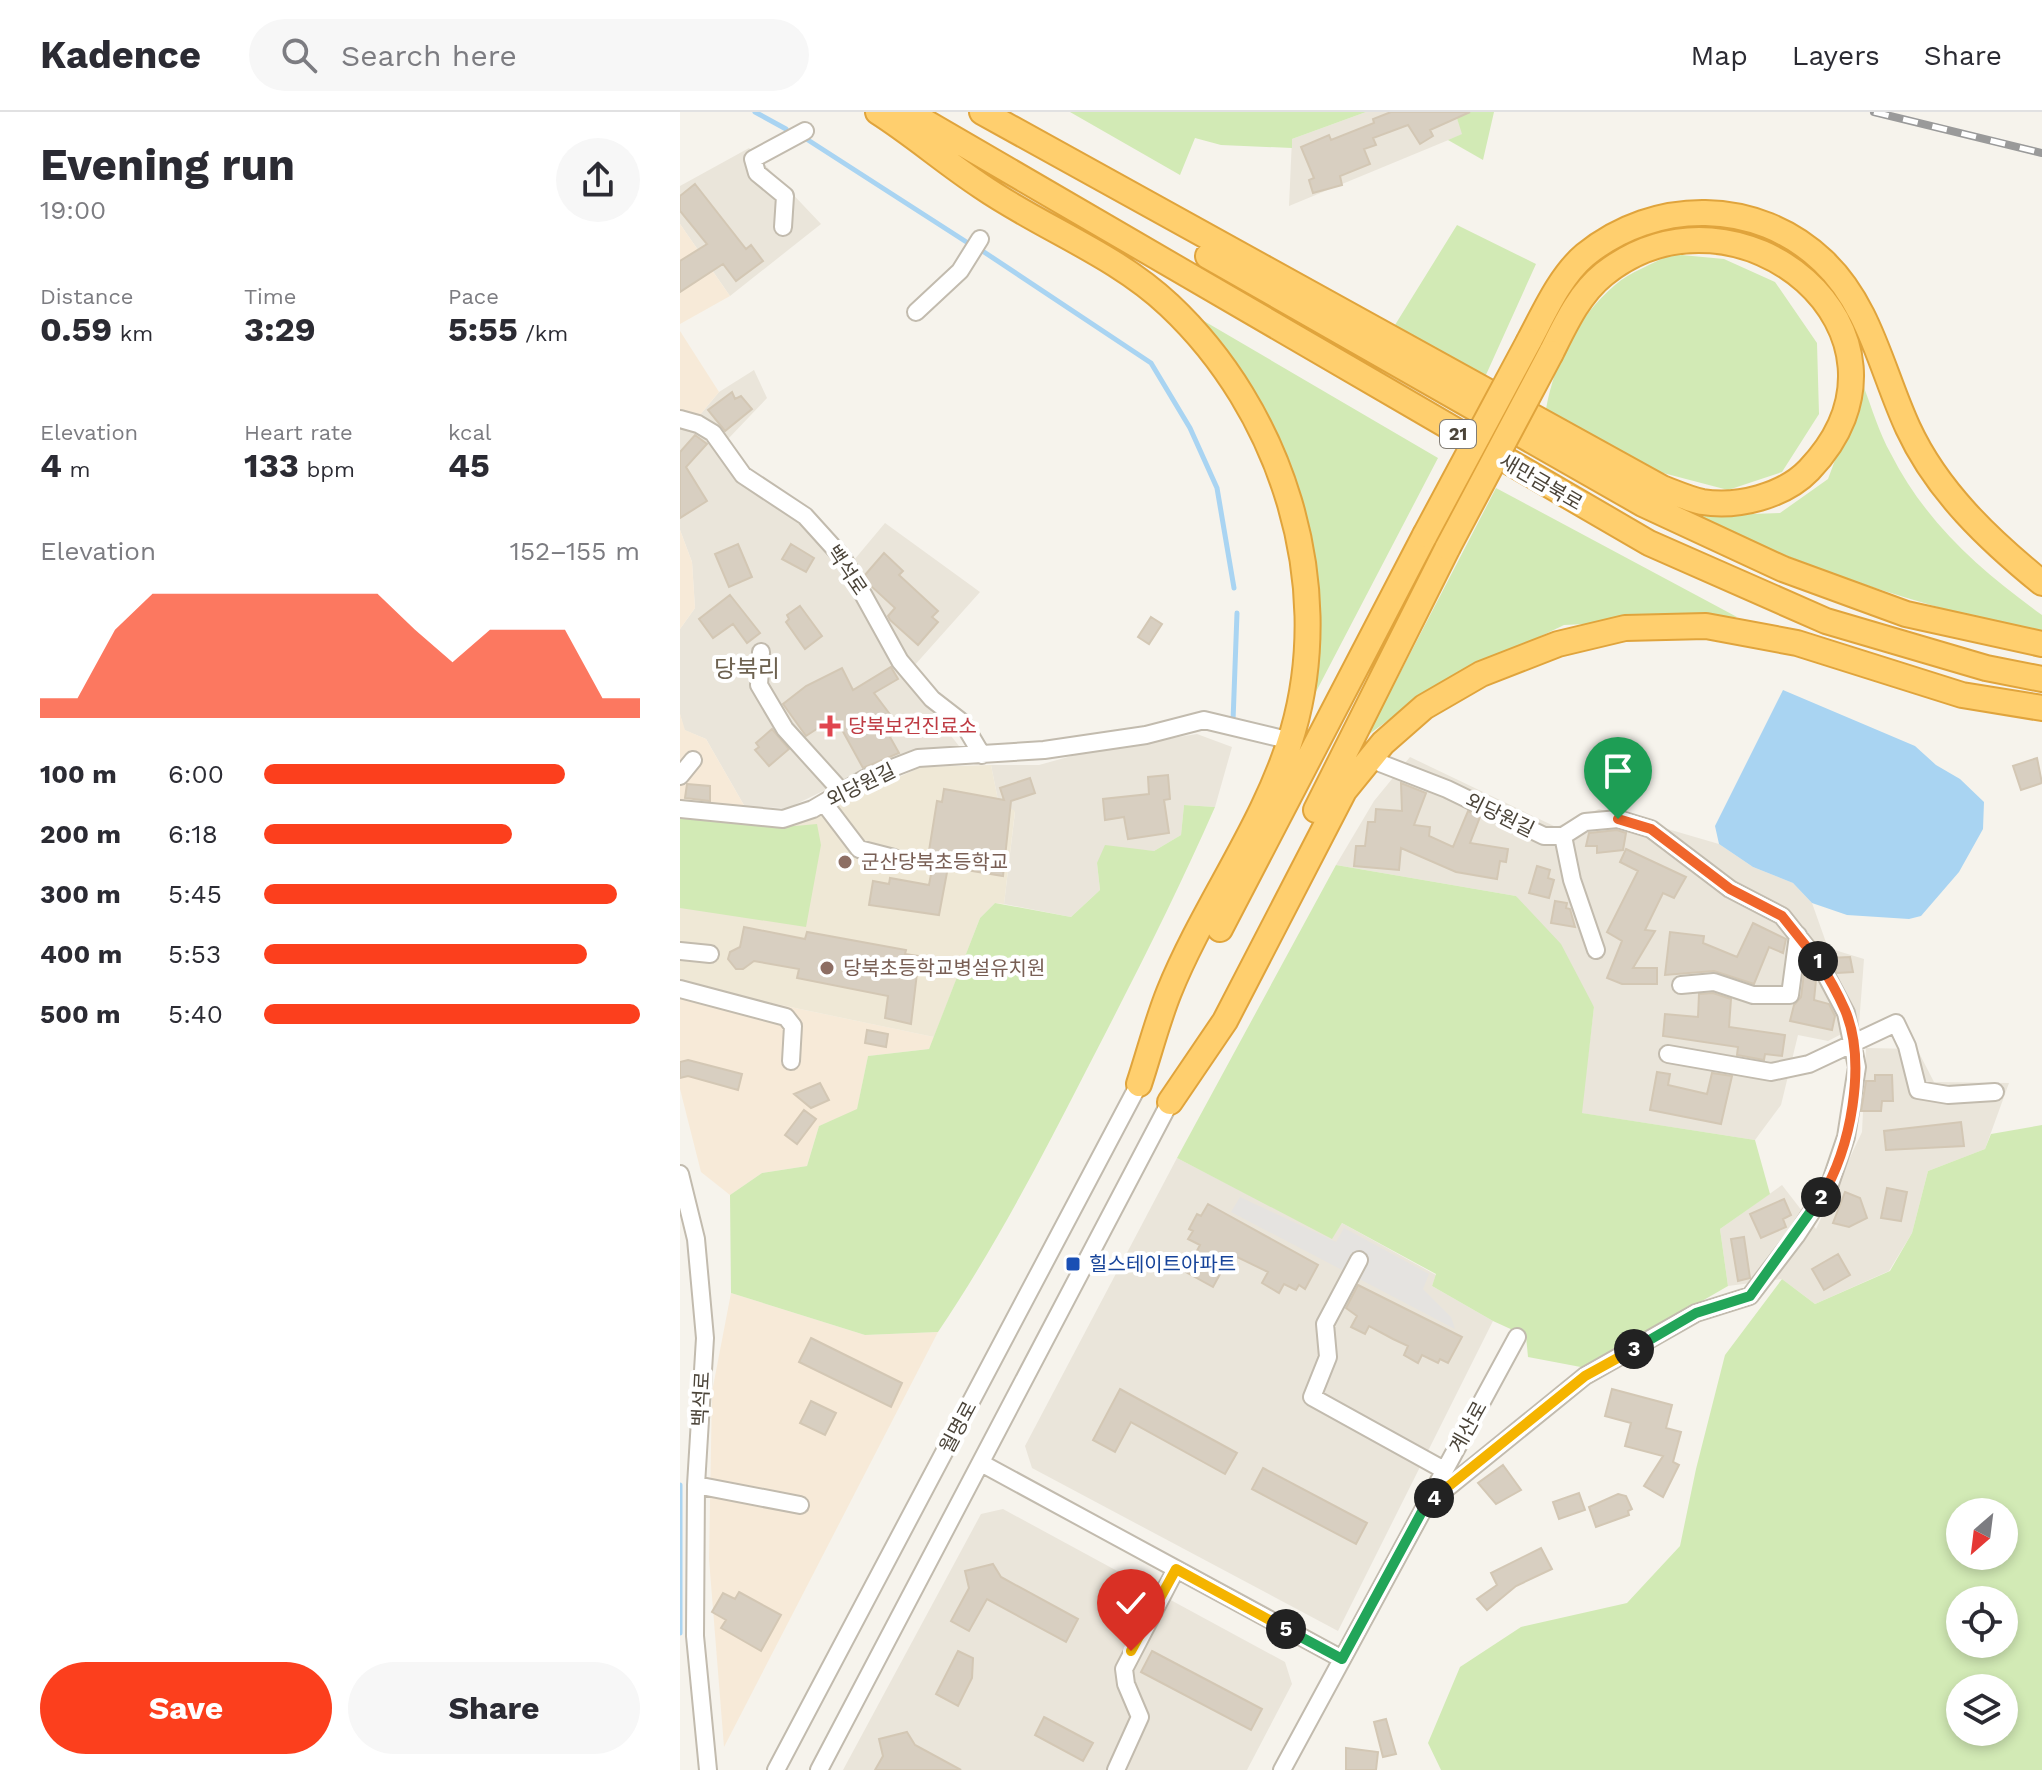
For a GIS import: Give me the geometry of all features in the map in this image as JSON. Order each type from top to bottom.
[{"type":"highway","points":[[878,112],[981,187],[1134,276],[1169,305],[1199,336],[1236,384],[1262,429],[1293,514],[1306,612],[1306,643],[1294,729],[1256,822],[1169,991],[1139,1084]]},
{"type":"highway","name":"새만금북로","points":[[908,112],[1649,543],[1826,621],[1986,668],[2042,679]]},
{"type":"highway","name":"새만금북로","points":[[970,112],[1185,243],[1643,504],[1783,569],[1906,614],[2042,644]]},
{"type":"highway","points":[[982,112],[1662,488],[1703,502],[1746,502],[1777,492],[1805,474],[1827,451],[1838,432],[1850,390],[1850,358],[1841,326],[1824,298],[1801,274],[1736,242],[1696,239],[1662,244],[1633,254],[1603,275],[1582,297],[1551,353],[1448,547],[1170,1102]]},
{"type":"highway","points":[[1139,1084],[1529,341],[1566,278],[1583,257],[1638,224],[1680,212],[1712,211],[1757,221],[1794,237],[1824,262],[1850,293],[1869,328],[1909,430],[1929,465],[1986,536],[2042,583]]},
{"type":"highway","points":[[1170,1102],[1225,1021],[1344,791],[1383,743],[1424,707],[1481,674],[1558,644],[1625,628],[1706,626],[1797,643],[1962,695],[2042,708]]},
{"type":"street","points":[[783,227],[785,196],[757,173],[753,159],[805,131]]},
{"type":"street","points":[[916,312],[960,271],[980,239]]},
{"type":"street","name":"백석로","points":[[680,419],[698,424],[713,433],[743,475],[805,516],[843,558],[900,661],[932,699],[963,723],[982,755]]},
{"type":"street","points":[[761,652],[759,685],[778,718],[842,792]]},
{"type":"street","name":"외당원길","points":[[680,809],[783,819],[824,803],[864,779],[918,758],[1044,750],[1146,735],[1204,720],[1279,738]]},
{"type":"street","points":[[680,776],[693,760]]},
{"type":"street","name":"외당원길","points":[[1380,763],[1447,789],[1544,836],[1563,836],[1585,822],[1618,819],[1651,829],[1730,889],[1782,916],[1820,964],[1846,1013],[1857,1067],[1846,1137],[1830,1184],[1750,1296],[1696,1313],[1585,1376],[1425,1506]]},
{"type":"street","points":[[824,803],[859,849],[894,858]]},
{"type":"street","points":[[1563,836],[1572,880],[1596,950]]},
{"type":"street","points":[[1681,985],[1714,982],[1753,995],[1790,995],[1798,935]]},
{"type":"street","points":[[680,951],[710,954]]},
{"type":"street","points":[[680,989],[786,1017],[793,1026],[791,1061]]},
{"type":"street","points":[[1668,1054],[1771,1072],[1809,1064],[1896,1023],[1907,1046],[1918,1090],[1948,1095],[1995,1092]]},
{"type":"street","name":"월명로","points":[[776,1770],[1139,1084]]},
{"type":"street","name":"월명로","points":[[819,1770],[1170,1102]]},
{"type":"street","name":"백석로","points":[[680,1174],[684,1211],[696,1239],[705,1338],[696,1485],[695,1636],[708,1770]]},
{"type":"street","points":[[1359,1260],[1325,1324],[1328,1357],[1312,1397],[1444,1470]]},
{"type":"street","name":"계산로","points":[[1282,1770],[1517,1337]]},
{"type":"street","points":[[981,1463],[1342,1659]]},
{"type":"street","points":[[696,1485],[800,1505]]},
{"type":"street","points":[[1116,1770],[1140,1717],[1126,1684],[1124,1669],[1176,1569]]},
{"type":"shaded area","points":[[1366,112],[1455,112],[1463,134],[1289,206],[1292,139]]},
{"type":"shaded area","points":[[749,148],[821,224],[730,296],[680,224],[680,186]]},
{"type":"shaded area","points":[[680,224],[730,296],[680,324]]},
{"type":"shaded area","points":[[680,331],[719,392],[690,427],[680,426]]},
{"type":"shaded area","points":[[754,370],[767,398],[728,439],[745,466],[854,560],[885,523],[980,592],[905,676],[962,750],[852,777],[788,808],[745,807],[706,739],[684,730],[680,714],[680,629],[695,608],[692,562],[680,530],[680,426],[690,427],[719,392]]},
{"type":"shaded area","points":[[680,530],[692,562],[695,608],[680,629]]},
{"type":"shaded area","points":[[680,714],[685,730],[706,739],[745,807],[680,802]]},
{"type":"shaded area","points":[[1197,734],[1232,747],[1215,807],[1184,805],[1181,835],[1154,851],[1138,850],[1097,863],[1100,890],[1071,917],[1004,904],[1015,812],[998,800],[991,765],[1039,765],[1086,752]]},
{"type":"shaded area","points":[[1410,757],[1556,827],[1599,809],[1719,844],[1753,867],[1793,883],[1812,903],[1828,948],[1864,959],[1859,1025],[1828,1041],[1798,1035],[1781,1105],[1755,1140],[1581,1113],[1594,1007],[1516,896],[1336,865],[1374,801]]},
{"type":"shaded area","name":"군산당북초등학교","points":[[991,765],[998,800],[1015,811],[1004,904],[995,903],[980,918],[934,1037],[680,984],[680,813],[820,813],[921,767]]},
{"type":"shaded area","points":[[680,984],[934,1037],[929,1049],[868,1056],[857,1110],[819,1126],[807,1166],[762,1173],[730,1195],[701,1172],[680,1089]]},
{"type":"shaded area","points":[[1866,1048],[1917,1049],[1934,1082],[2009,1083],[1985,1149],[1928,1171],[1912,1233],[1889,1271],[1815,1304],[1782,1279],[1728,1286],[1720,1229],[1782,1185],[1816,1229],[1862,1132]]},
{"type":"shaded area","points":[[1177,1158],[1332,1238],[1342,1223],[1436,1275],[1432,1286],[1493,1321],[1338,1631],[1032,1468],[1025,1446]]},
{"type":"shaded area","points":[[1240,1197],[1336,1242],[1344,1228],[1429,1274],[1423,1289],[1451,1317],[1455,1329],[1231,1212]]},
{"type":"shaded area","points":[[731,1293],[865,1335],[938,1332],[724,1747],[709,1559],[712,1392]]},
{"type":"shaded area","points":[[1003,1509],[1285,1662],[1292,1684],[1247,1770],[843,1770],[981,1514]]},
{"type":"green space","points":[[1070,112],[1366,112],[1292,139],[1292,148],[1221,145],[1195,138],[1180,175]]},
{"type":"green space","points":[[1455,112],[1494,112],[1483,160],[1448,140],[1462,134]]},
{"type":"green space","points":[[1457,225],[1536,264],[1485,377],[1395,325]]},
{"type":"green space","points":[[1671,254],[1724,259],[1775,282],[1817,343],[1819,414],[1782,472],[1728,490],[1644,468],[1546,409],[1562,357],[1589,311],[1621,280]]},
{"type":"green space","points":[[1192,314],[1438,458],[1307,709],[1289,468]]},
{"type":"green space","points":[[1863,385],[1887,446],[1921,502],[1977,563],[2042,615],[2042,633],[1865,585],[1780,553],[1696,516],[1780,513],[1828,479]]},
{"type":"green space","points":[[1496,488],[1737,617],[1564,625],[1431,689],[1368,735]]},
{"type":"green space","points":[[1184,805],[1215,807],[1153,939],[1052,1136],[998,1236],[938,1332],[865,1335],[731,1293],[730,1195],[762,1173],[807,1166],[819,1126],[857,1109],[868,1056],[929,1049],[980,918],[995,903],[1071,917],[1100,890],[1097,863],[1105,845],[1154,851],[1181,835]]},
{"type":"green space","points":[[680,817],[795,826],[817,824],[821,845],[806,927],[680,908]]},
{"type":"green space","points":[[1336,865],[1516,896],[1561,944],[1594,1007],[1582,1113],[1755,1140],[1770,1194],[1720,1229],[1728,1286],[1586,1368],[1528,1357],[1526,1336],[1432,1286],[1436,1274],[1342,1223],[1332,1239],[1177,1158]]},
{"type":"green space","points":[[2042,1125],[2042,1770],[1441,1770],[1428,1743],[1460,1667],[1521,1627],[1627,1603],[1680,1546],[1725,1355],[1782,1279],[1815,1304],[1890,1271],[1912,1233],[1928,1171],[1985,1149],[1991,1134]]},
{"type":"water","points":[[1783,690],[1915,746],[1936,765],[1960,779],[1984,802],[1983,829],[1959,872],[1921,916],[1909,919],[1847,915],[1812,903],[1793,883],[1753,867],[1719,844],[1715,826]]},
{"type":"building","points":[[1391,112],[1470,112],[1430,130],[1433,136],[1420,144],[1408,125],[1373,138],[1376,145],[1364,149],[1370,164],[1340,176],[1342,185],[1313,193],[1309,180],[1314,178],[1301,147],[1329,135],[1331,140],[1374,123],[1373,119]]},
{"type":"building","points":[[695,184],[746,249],[751,245],[763,261],[736,281],[723,264],[680,292],[680,261],[707,244],[680,211],[680,196]]},
{"type":"building","points":[[732,392],[735,399],[741,396],[752,409],[725,431],[708,410]]},
{"type":"building","points":[[695,435],[707,444],[686,467],[707,501],[680,518],[680,452]]},
{"type":"building","points":[[738,544],[752,577],[729,587],[715,554]]},
{"type":"building","points":[[791,544],[814,558],[806,572],[782,559]]},
{"type":"building","points":[[884,553],[903,571],[899,575],[938,611],[932,617],[938,622],[918,645],[890,620],[888,616],[895,608],[871,586],[865,575]]},
{"type":"building","points":[[730,595],[760,633],[747,643],[733,624],[713,638],[699,619]]},
{"type":"building","points":[[800,606],[822,636],[805,649],[786,622],[789,619],[787,615]]},
{"type":"building","points":[[1151,617],[1162,624],[1149,644],[1138,637]]},
{"type":"building","points":[[891,667],[898,679],[874,693],[901,729],[890,737],[899,753],[863,768],[835,717],[806,736],[783,704],[806,686],[842,668],[853,690]]},
{"type":"building","points":[[772,729],[789,749],[769,766],[755,750],[759,747],[756,743]]},
{"type":"building","points":[[2037,758],[2042,783],[2021,790],[2013,766]]},
{"type":"building","points":[[1168,775],[1170,799],[1164,800],[1169,833],[1128,839],[1124,817],[1105,820],[1103,799],[1149,794],[1148,777]]},
{"type":"building","points":[[1030,778],[1035,793],[1011,801],[1003,876],[948,867],[939,915],[869,905],[873,881],[889,884],[890,878],[929,885],[934,858],[928,857],[937,801],[942,802],[944,789],[1004,800],[1000,788]]},
{"type":"building","points":[[1401,783],[1426,793],[1414,825],[1430,827],[1429,836],[1453,847],[1468,811],[1480,817],[1470,843],[1508,849],[1506,862],[1500,861],[1497,879],[1456,872],[1401,848],[1399,870],[1354,866],[1356,846],[1365,846],[1368,822],[1375,822],[1376,809],[1402,811]]},
{"type":"building","points":[[687,784],[710,786],[710,801],[685,798]]},
{"type":"building","points":[[1617,830],[1626,833],[1623,850],[1597,853],[1597,846],[1586,846],[1589,833]]},
{"type":"building","points":[[1626,849],[1686,877],[1674,898],[1663,893],[1645,930],[1655,931],[1633,968],[1657,968],[1657,984],[1622,984],[1607,978],[1622,941],[1607,932],[1638,871],[1620,862]]},
{"type":"building","points":[[1537,866],[1550,870],[1548,878],[1554,880],[1549,898],[1529,893]]},
{"type":"building","points":[[1555,901],[1567,903],[1566,908],[1570,909],[1575,927],[1551,923]]},
{"type":"building","points":[[1753,923],[1786,939],[1783,953],[1769,947],[1754,984],[1714,971],[1665,975],[1670,932],[1704,936],[1703,943],[1737,957]]},
{"type":"building","points":[[744,927],[805,939],[807,932],[906,950],[905,954],[919,956],[911,1024],[885,1018],[888,996],[797,978],[799,969],[754,961],[743,969],[736,969],[728,959],[730,952],[740,947]]},
{"type":"building","points":[[1850,957],[1853,972],[1837,973],[1829,958]]},
{"type":"building","points":[[1804,973],[1813,974],[1816,980],[1814,1000],[1829,1004],[1835,1016],[1832,1030],[1790,1021],[1794,1005],[1801,997]]},
{"type":"building","points":[[1713,993],[1731,999],[1729,1027],[1785,1035],[1782,1056],[1765,1054],[1764,1060],[1737,1055],[1738,1047],[1663,1036],[1665,1014],[1698,1017],[1699,994]]},
{"type":"building","points":[[867,1030],[888,1034],[886,1047],[865,1043]]},
{"type":"building","points":[[688,1060],[742,1074],[738,1090],[688,1076],[680,1078],[680,1062]]},
{"type":"building","points":[[1657,1072],[1670,1074],[1668,1085],[1707,1094],[1712,1073],[1732,1076],[1721,1124],[1650,1110]]},
{"type":"building","points":[[1875,1075],[1892,1075],[1893,1101],[1882,1101],[1881,1111],[1861,1111],[1866,1081],[1875,1081]]},
{"type":"building","points":[[820,1083],[829,1100],[811,1108],[794,1094]]},
{"type":"building","points":[[804,1110],[816,1119],[797,1144],[785,1135]]},
{"type":"building","points":[[1961,1122],[1964,1146],[1886,1150],[1884,1131]]},
{"type":"building","points":[[1887,1188],[1907,1192],[1901,1221],[1881,1218]]},
{"type":"building","points":[[1845,1192],[1860,1198],[1867,1218],[1849,1227],[1833,1223]]},
{"type":"building","points":[[1784,1199],[1791,1215],[1783,1219],[1786,1227],[1761,1238],[1750,1214]]},
{"type":"building","points":[[1208,1204],[1318,1265],[1305,1289],[1299,1285],[1296,1290],[1284,1284],[1279,1293],[1262,1283],[1268,1272],[1231,1254],[1213,1287],[1186,1272],[1200,1245],[1188,1239],[1193,1231],[1189,1229],[1197,1214],[1201,1216]]},
{"type":"building","points":[[1744,1237],[1750,1278],[1738,1281],[1731,1239]]},
{"type":"building","points":[[1838,1254],[1850,1275],[1824,1290],[1812,1269]]},
{"type":"building","points":[[1358,1285],[1462,1337],[1448,1363],[1440,1359],[1438,1363],[1422,1355],[1418,1363],[1404,1355],[1408,1346],[1369,1326],[1365,1334],[1351,1327],[1357,1316],[1346,1308]]},
{"type":"building","points":[[811,1338],[902,1383],[891,1407],[799,1362]]},
{"type":"building","points":[[1120,1389],[1237,1453],[1225,1474],[1131,1422],[1115,1452],[1093,1440]]},
{"type":"building","points":[[1612,1389],[1672,1405],[1666,1428],[1681,1432],[1673,1462],[1679,1465],[1663,1497],[1644,1486],[1663,1456],[1625,1446],[1631,1423],[1605,1416]]},
{"type":"building","points":[[811,1401],[836,1413],[825,1435],[800,1423]]},
{"type":"building","points":[[1503,1465],[1521,1490],[1496,1504],[1478,1483]]},
{"type":"building","points":[[1263,1468],[1367,1523],[1356,1544],[1252,1489]]},
{"type":"building","points":[[1579,1493],[1585,1510],[1559,1519],[1553,1502]]},
{"type":"building","points":[[1618,1494],[1626,1496],[1632,1509],[1628,1511],[1629,1515],[1596,1527],[1589,1507]]},
{"type":"building","points":[[1541,1548],[1552,1569],[1516,1586],[1487,1610],[1477,1599],[1497,1585],[1491,1573]]},
{"type":"building","points":[[993,1564],[1001,1577],[1078,1619],[1066,1642],[987,1599],[969,1631],[951,1621],[969,1588],[965,1571]]},
{"type":"building","points":[[739,1592],[781,1615],[761,1651],[721,1628],[726,1620],[712,1612],[723,1593],[735,1599]]},
{"type":"building","points":[[958,1651],[973,1658],[972,1678],[958,1706],[936,1694]]},
{"type":"building","points":[[1152,1651],[1262,1709],[1251,1730],[1141,1672]]},
{"type":"building","points":[[1044,1717],[1093,1743],[1083,1761],[1035,1735]]},
{"type":"building","points":[[1386,1719],[1396,1754],[1383,1757],[1374,1722]]},
{"type":"building","points":[[907,1732],[915,1745],[961,1770],[875,1770],[883,1756],[879,1739]]},
{"type":"building","points":[[1346,1748],[1378,1752],[1376,1770],[1346,1770]]},
{"type":"waterway","points":[[755,112],[786,129]]},
{"type":"waterway","points":[[808,140],[968,243]]},
{"type":"waterway","points":[[984,252],[1151,363],[1190,428],[1217,488],[1234,588]]},
{"type":"waterway","points":[[1233,721],[1237,613]]},
{"type":"waterway","points":[[680,1485],[680,1633]]},
{"type":"railway","points":[[1874,112],[2042,153]]},
{"type":"place","name":"당북보건진료소","points":[[830,726]]},
{"type":"place","name":"군산당북초등학교","points":[[845,862]]},
{"type":"place","name":"당북초등학교병설유치원","points":[[827,968]]},
{"type":"place","name":"힐스테이트아파트","points":[[1073,1264]]},
{"type":"district","name":"당북리","points":[[747,669]]},
{"type":"route","points":[[1131,1651],[1176,1569],[1342,1659],[1425,1506],[1585,1376],[1696,1313],[1750,1296],[1796,1236],[1830,1184],[1846,1137],[1857,1067],[1846,1013],[1820,964],[1782,916],[1730,889],[1651,829],[1618,819]]}]
